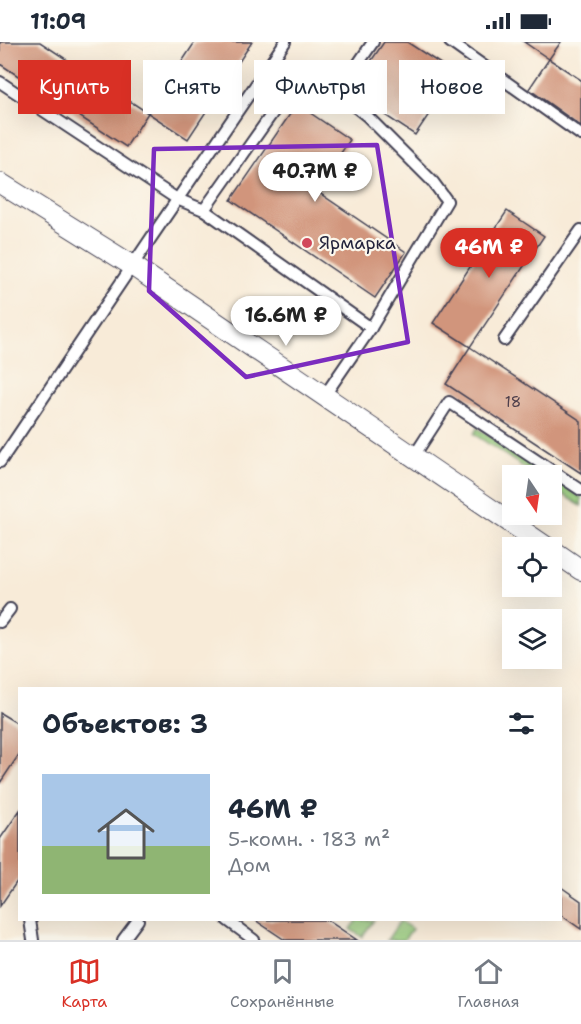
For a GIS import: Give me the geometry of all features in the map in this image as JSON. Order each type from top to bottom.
[{"type":"street","points":[[0,183],[133,266],[532,537]]},
{"type":"street","points":[[562,557],[581,570]]},
{"type":"lane","points":[[273,60],[285,42]]},
{"type":"lane","points":[[361,60],[373,42]]},
{"type":"lane","points":[[450,42],[581,135]]},
{"type":"lane","points":[[0,82],[177,199],[204,210],[371,328]]},
{"type":"lane","points":[[0,462],[254,88]]},
{"type":"lane","points":[[204,210],[272,114]]},
{"type":"lane","points":[[325,395],[371,328],[447,201],[433,182],[364,114]]},
{"type":"lane","points":[[504,340],[581,230]]},
{"type":"lane","points":[[414,456],[449,402],[581,489]]},
{"type":"lane","points":[[0,622],[10,609]]},
{"type":"lane","points":[[30,921],[33,940]]},
{"type":"lane","points":[[123,940],[137,921]]},
{"type":"lane","points":[[228,921],[254,940]]},
{"type":"highlighted area","points":[[377,145],[408,342],[246,377],[149,291],[154,149]]},
{"type":"green space","points":[[477,428],[533,465],[520,465],[474,434]]},
{"type":"green space","points":[[562,485],[581,497],[581,506],[562,494]]},
{"type":"green space","points":[[356,921],[373,921],[362,937],[350,929]]},
{"type":"green space","points":[[400,921],[412,929],[404,940],[387,940]]},
{"type":"building","points":[[0,42],[40,42],[67,60],[18,60],[18,76],[0,64]]},
{"type":"building","points":[[195,42],[252,42],[240,60],[183,60]]},
{"type":"building","points":[[384,42],[407,42],[435,60],[399,60],[399,114],[429,114],[415,135],[383,114],[387,114],[387,60],[372,60]]},
{"type":"building","points":[[524,42],[561,42],[549,59]]},
{"type":"building","points":[[549,59],[581,80],[581,126],[529,89]]},
{"type":"building","points":[[131,102],[143,110],[143,114],[147,114],[126,147],[76,114],[131,114]]},
{"type":"building","points":[[150,114],[204,114],[188,139]]},
{"type":"building","points":[[290,114],[312,114],[350,140],[315,190],[406,252],[375,298],[231,200]]},
{"type":"building","points":[[507,211],[544,236],[470,347],[433,323]]},
{"type":"building","points":[[470,347],[581,421],[581,473],[446,384]]},
{"type":"building","points":[[0,713],[18,724],[18,756],[0,783]]},
{"type":"building","points":[[18,813],[18,880],[0,906],[0,839]]},
{"type":"building","points":[[562,888],[581,901],[581,929],[562,916]]},
{"type":"building","points":[[256,921],[328,921],[357,940],[285,940]]},
{"type":"place","name":"Ярмарка","points":[[307,243]]}]
